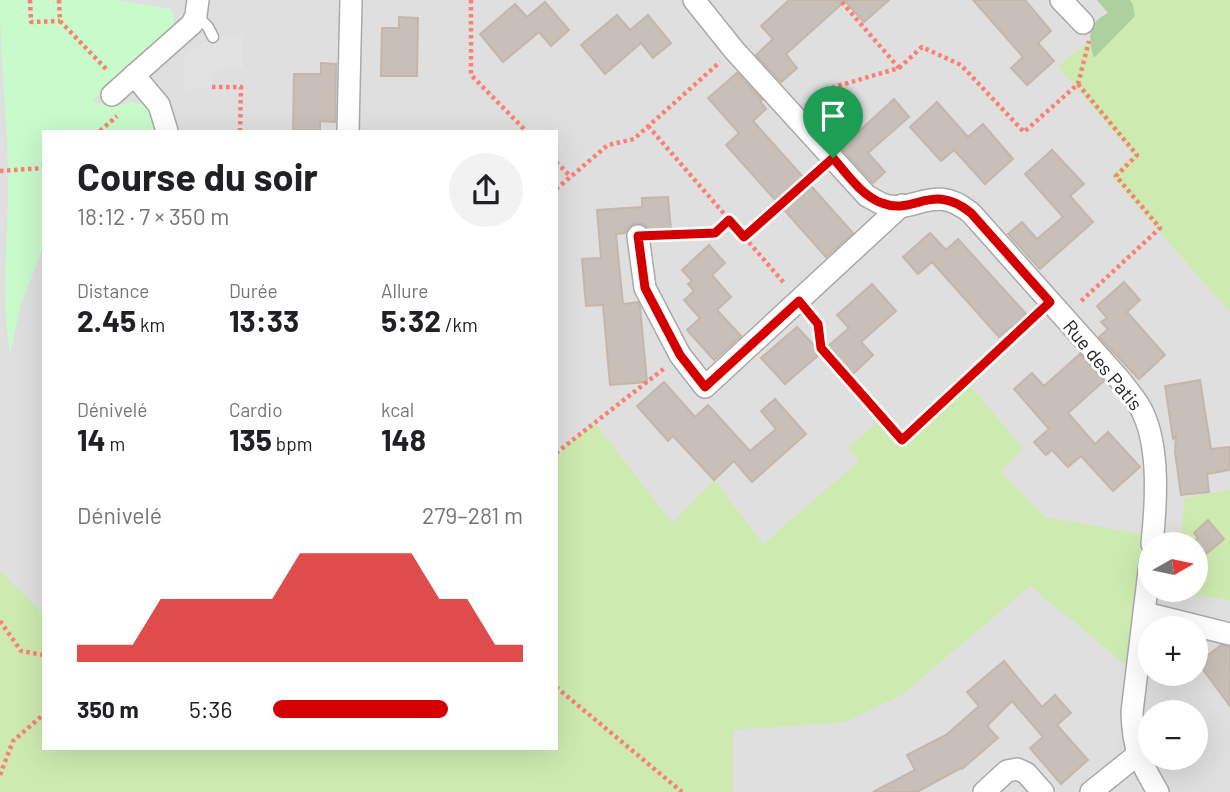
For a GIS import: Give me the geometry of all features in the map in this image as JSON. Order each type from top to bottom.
[{"type":"street","points":[[348,130],[351,0]]},
{"type":"street","name":"Rue des Patis","points":[[694,0],[733,50],[867,196],[884,205],[902,205],[934,198],[958,203],[971,213],[1121,381],[1142,410],[1150,432],[1154,452],[1152,532]]},
{"type":"street","points":[[1061,0],[1083,23]]},
{"type":"street","points":[[167,130],[159,105],[122,85],[192,24],[197,8]]},
{"type":"street","points":[[638,236],[645,288],[680,355],[705,387],[902,205]]},
{"type":"street","points":[[1146,602],[1132,712],[1133,736],[1137,755],[1158,792]]},
{"type":"street","points":[[1145,613],[1230,634]]},
{"type":"street","points":[[1091,792],[1137,755]]},
{"type":"street","points":[[984,792],[1007,771],[1017,769],[1026,773],[1043,792]]},
{"type":"lane","points":[[197,8],[213,37]]},
{"type":"path","points":[[30,0],[31,22],[60,21]]},
{"type":"path","points":[[59,0],[60,21],[122,85]]},
{"type":"path","points":[[471,0],[471,75],[525,130]]},
{"type":"path","points":[[840,0],[899,68]]},
{"type":"path","points":[[798,120],[834,86],[899,68],[922,47],[961,65],[1024,132],[1078,85],[1089,41],[1083,23]]},
{"type":"path","points":[[558,187],[608,145],[634,139],[733,50]]},
{"type":"path","points":[[648,126],[818,324],[821,348],[902,440],[1160,228],[1116,176],[1137,155],[1078,85]]},
{"type":"path","points":[[212,87],[241,87],[240,130]]},
{"type":"path","points":[[744,237],[833,158]]},
{"type":"path","points":[[558,164],[571,177]]},
{"type":"path","points":[[0,171],[42,169]]},
{"type":"path","points":[[638,236],[715,233],[729,220]]},
{"type":"path","points":[[558,451],[680,355]]},
{"type":"path","points":[[0,621],[21,651],[42,655]]},
{"type":"path","points":[[558,690],[682,792]]},
{"type":"path","points":[[0,775],[13,741],[42,716]]},
{"type":"shaded area","points":[[0,0],[1230,0],[1230,792],[0,792]]},
{"type":"shaded area","points":[[243,35],[243,68],[213,70],[212,87],[184,90],[184,55],[213,37]]},
{"type":"green space","points":[[0,0],[117,0],[171,9],[174,17],[172,29],[132,60],[92,102],[116,106],[132,102],[149,106],[160,130],[42,130],[42,250],[21,304],[10,354],[5,287],[8,172]]},
{"type":"green space","points":[[1097,0],[1130,0],[1135,16],[1094,58],[1091,32],[1096,21],[1108,13]]},
{"type":"green space","points":[[1130,0],[1230,0],[1230,312],[1111,176],[1133,155],[1058,66],[1089,41],[1095,57],[1135,16]]},
{"type":"green space","points":[[964,379],[1023,448],[1001,472],[1045,517],[1138,533],[1138,602],[1145,602],[1144,616],[1138,616],[1137,674],[1030,586],[903,694],[846,722],[733,730],[733,792],[0,792],[0,571],[42,612],[42,750],[558,750],[558,452],[595,423],[672,523],[714,480],[763,544],[859,461],[848,448],[885,415],[905,437]]},
{"type":"green space","points":[[1230,490],[1230,600],[1208,597],[1208,532],[1182,532],[1184,498]]},
{"type":"building","points":[[789,0],[889,0],[864,22],[845,1],[786,54],[797,68],[781,82],[756,55],[773,39],[761,26]]},
{"type":"building","points":[[973,0],[1025,0],[1051,31],[1038,43],[1054,61],[1027,85],[1011,68],[1023,57]]},
{"type":"building","points":[[545,2],[569,30],[551,46],[539,32],[503,62],[480,34],[515,4],[527,17]]},
{"type":"building","points":[[617,15],[630,30],[648,15],[671,43],[653,58],[641,43],[605,74],[581,45]]},
{"type":"building","points":[[399,17],[418,18],[417,76],[381,76],[382,28],[399,28]]},
{"type":"building","points":[[321,63],[336,64],[335,122],[320,121],[320,130],[293,130],[294,74],[321,74]]},
{"type":"building","points":[[737,73],[762,100],[760,101],[766,109],[753,121],[853,233],[826,257],[726,145],[739,133],[708,98]]},
{"type":"building","points":[[894,99],[909,117],[868,153],[885,172],[873,183],[841,148]]},
{"type":"building","points":[[937,102],[968,137],[983,124],[1013,159],[985,184],[954,150],[941,161],[910,127]]},
{"type":"building","points":[[1052,150],[1084,184],[1070,196],[1093,222],[1040,269],[1008,234],[1022,222],[1037,239],[1063,217],[1025,174]]},
{"type":"building","points":[[668,197],[671,230],[650,231],[644,224],[637,223],[629,226],[625,233],[616,234],[623,304],[638,302],[640,307],[647,382],[610,385],[603,305],[586,306],[582,259],[601,258],[597,210],[642,207],[642,198]]},
{"type":"building","points":[[930,233],[946,250],[958,239],[1029,317],[1015,329],[1012,326],[999,337],[932,262],[918,274],[903,257]]},
{"type":"building","points":[[709,245],[725,263],[712,275],[731,297],[717,310],[741,336],[714,360],[687,330],[700,318],[684,300],[694,291],[688,284],[692,281],[682,270]]},
{"type":"building","points":[[1124,282],[1140,300],[1127,312],[1165,355],[1139,379],[1099,337],[1108,329],[1101,322],[1107,318],[1097,306]]},
{"type":"building","points":[[872,284],[896,311],[861,342],[873,355],[851,376],[826,348],[849,328],[837,315]]},
{"type":"building","points":[[797,327],[821,353],[785,384],[761,358]]},
{"type":"building","points":[[1080,354],[1104,381],[1068,413],[1095,444],[1108,432],[1140,467],[1113,491],[1081,456],[1068,467],[1052,450],[1046,455],[1034,442],[1049,429],[1014,389],[1032,373],[1044,386]]},
{"type":"building","points":[[1200,380],[1211,449],[1230,447],[1230,470],[1207,474],[1209,492],[1181,495],[1175,452],[1176,436],[1173,439],[1165,386]]},
{"type":"building","points":[[664,382],[695,417],[708,405],[750,451],[776,429],[761,411],[775,399],[806,434],[752,482],[734,461],[714,480],[673,436],[668,441],[637,406]]},
{"type":"building","points":[[1208,520],[1224,539],[1208,552],[1208,532],[1195,532]]},
{"type":"building","points":[[1221,645],[1230,647],[1230,706],[1208,676],[1208,655]]},
{"type":"building","points":[[1004,661],[1042,707],[1055,695],[1071,713],[1057,725],[1088,760],[1061,784],[1030,748],[1043,737],[1012,701],[987,726],[998,738],[962,769],[917,792],[873,792],[915,770],[907,755],[946,735],[979,706],[967,692]]},
{"type":"route","points":[[833,158],[867,196],[884,205],[902,205],[934,198],[958,203],[971,213],[1050,302],[902,440],[821,348],[818,324],[799,301],[705,387],[680,355],[645,288],[638,236],[715,233],[729,220],[744,237],[833,158]]}]
